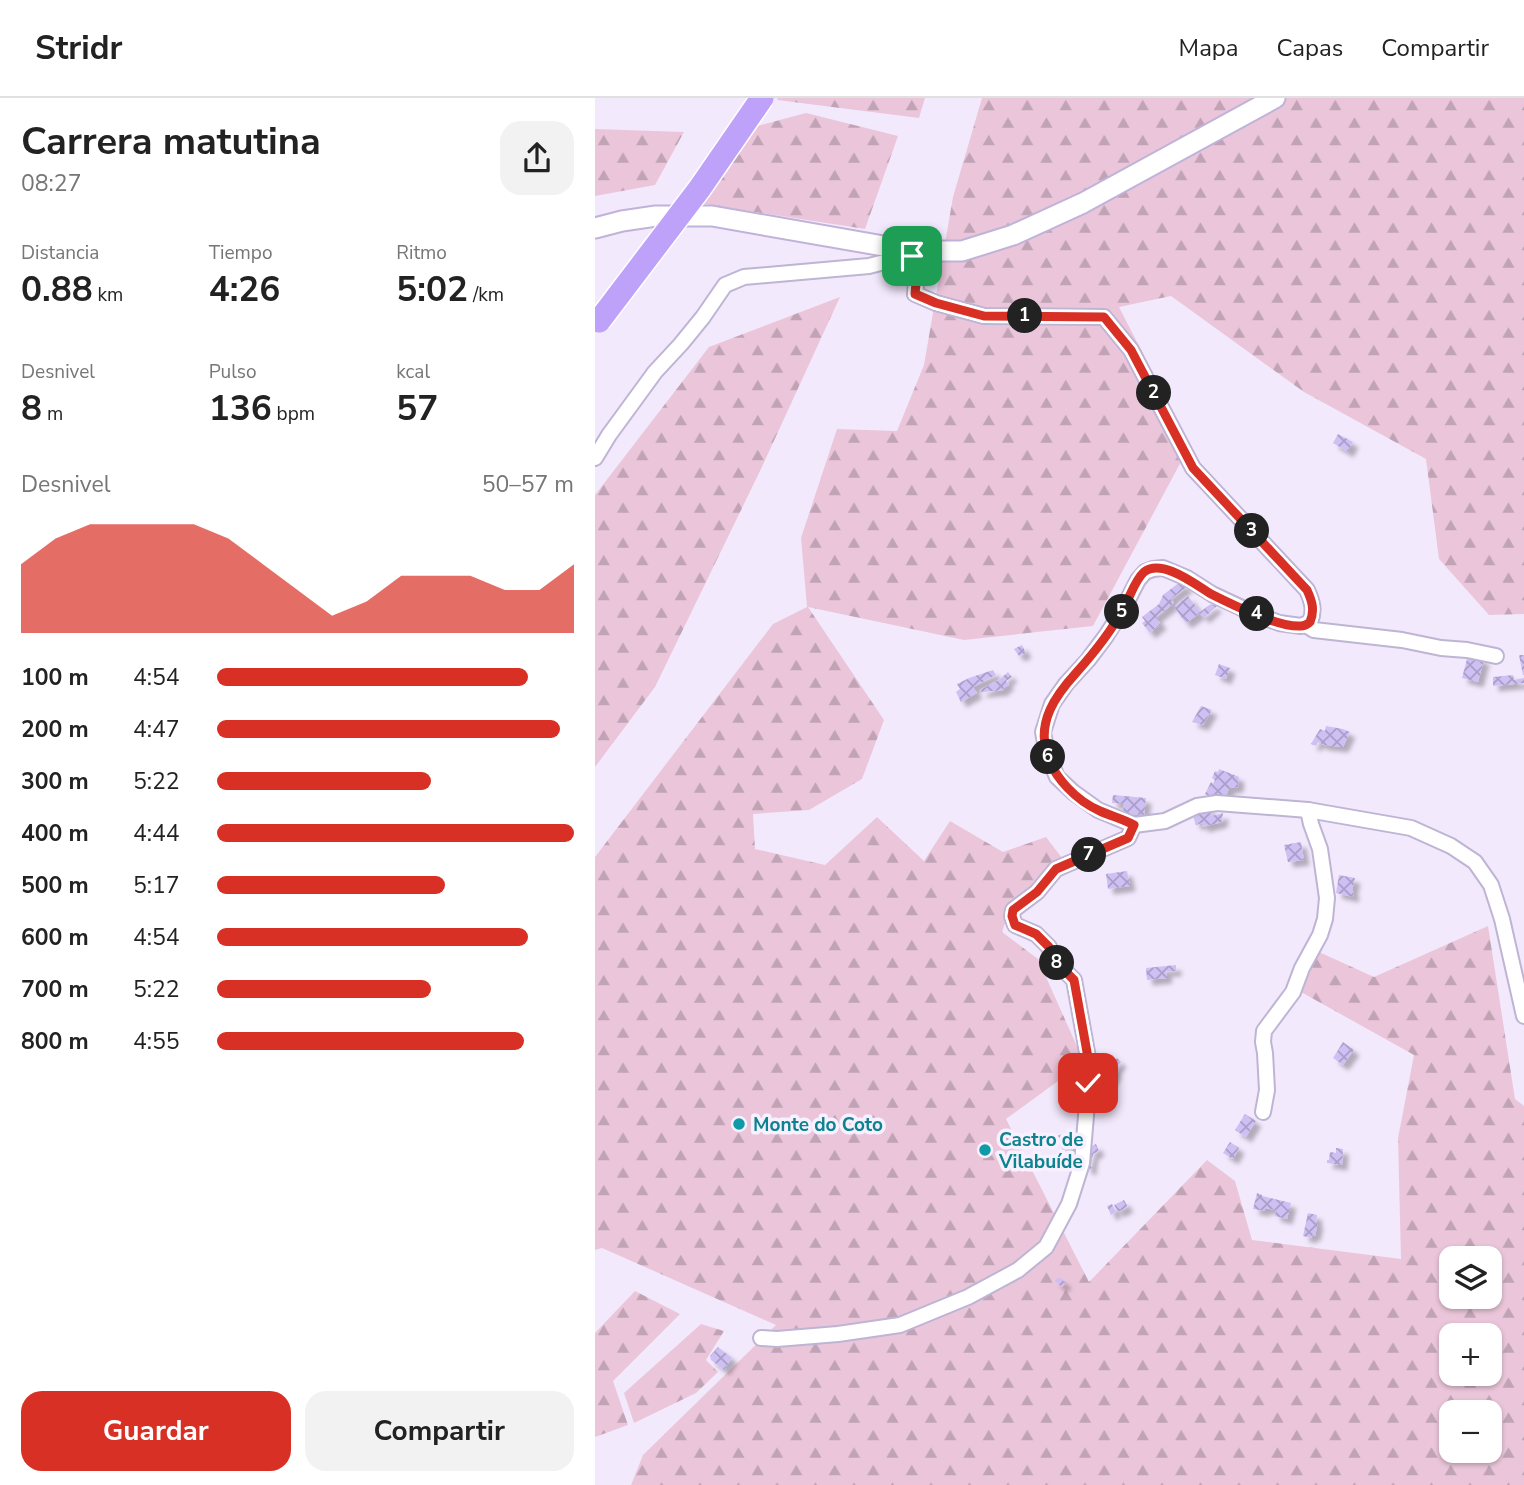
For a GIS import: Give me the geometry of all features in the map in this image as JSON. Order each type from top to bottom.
[{"type":"highway","points":[[599,321],[700,188],[762,98]]},
{"type":"main road","points":[[595,228],[656,216],[712,216],[924,251],[962,251],[1013,235],[1083,203],[1275,98]]},
{"type":"street","points":[[595,458],[655,372],[703,317],[725,285],[744,277],[869,266],[924,251]]},
{"type":"street","points":[[924,251],[917,273],[915,294],[936,303],[984,316],[1104,317],[1131,350],[1193,468],[1307,590],[1313,605],[1313,615],[1306,625]]},
{"type":"street","points":[[1496,656],[1279,623],[1244,610],[1187,578],[1163,568],[1153,569],[1145,572],[1138,580],[1105,636],[1052,704],[1043,732],[1047,754],[1057,777],[1098,810],[1134,825],[1165,821],[1197,806],[1217,803],[1308,810],[1411,828],[1451,846],[1475,862],[1491,885],[1502,919],[1524,1016]]},
{"type":"street","points":[[1263,1112],[1267,1090],[1264,1031],[1293,992],[1325,919],[1327,898],[1320,849],[1308,810]]},
{"type":"street","points":[[761,1338],[838,1334],[900,1325],[988,1287],[1018,1270],[1046,1247],[1069,1205],[1081,1163],[1089,1063],[1074,980],[1054,960],[1049,947],[1036,934],[1015,925],[1013,910],[1037,892],[1056,869],[1128,838],[1134,825]]},
{"type":"green space","points":[[925,98],[919,118],[777,100]]},
{"type":"green space","points":[[982,98],[1524,98],[1524,614],[1489,615],[1439,559],[1426,459],[1304,392],[1171,296],[1119,307],[1190,445],[1093,626],[964,640],[808,607],[884,720],[862,779],[809,810],[753,814],[755,849],[825,865],[877,817],[924,861],[950,821],[1003,852],[1046,837],[1062,858],[1037,886],[1012,903],[1002,932],[1038,959],[1084,1062],[1006,1119],[1089,1282],[1207,1160],[1235,1181],[1252,1240],[1401,1259],[1398,1138],[1414,1055],[1301,992],[1319,952],[1374,977],[1488,926],[1515,1099],[1524,1106],[1524,1485],[631,1485],[643,1455],[776,1325],[602,1248],[595,1250],[595,857],[773,624],[807,607],[801,538],[837,429],[897,431],[924,365],[953,197]]},
{"type":"green space","points":[[806,113],[898,136],[865,229],[703,204],[757,126]]},
{"type":"green space","points":[[595,129],[684,132],[655,185],[595,196]]},
{"type":"green space","points":[[840,297],[760,471],[655,687],[595,767],[595,495],[709,347]]},
{"type":"green space","points":[[635,1291],[680,1314],[613,1381],[628,1425],[595,1437],[595,1333]]},
{"type":"green space","points":[[701,1324],[724,1331],[706,1360],[718,1372],[696,1393],[634,1423],[624,1393]]},
{"type":"building","points":[[1338,434],[1353,442],[1348,452],[1333,443]]},
{"type":"building","points":[[1180,582],[1188,586],[1171,599],[1174,603],[1156,617],[1161,624],[1150,633],[1142,623],[1145,621],[1142,617]]},
{"type":"building","points":[[1188,596],[1200,612],[1211,604],[1217,606],[1204,618],[1200,613],[1186,623],[1174,607]]},
{"type":"building","points":[[1022,645],[1026,653],[1019,656],[1014,649]]},
{"type":"building","points":[[1468,655],[1484,659],[1478,682],[1462,678]]},
{"type":"building","points":[[1519,655],[1524,655],[1524,675],[1523,675]]},
{"type":"building","points":[[1219,664],[1230,668],[1226,679],[1215,675]]},
{"type":"building","points":[[993,670],[996,675],[973,687],[977,693],[961,702],[956,692],[960,689],[957,684]]},
{"type":"building","points":[[1008,672],[1012,677],[1006,681],[1009,685],[1003,688],[1004,690],[980,690],[1000,679]]},
{"type":"building","points":[[1513,675],[1514,680],[1524,678],[1524,683],[1493,686],[1493,677]]},
{"type":"building","points":[[1201,706],[1212,710],[1203,725],[1192,722]]},
{"type":"building","points":[[1326,726],[1350,732],[1343,747],[1318,742],[1316,746],[1311,744],[1320,729],[1325,731]]},
{"type":"building","points":[[1219,769],[1239,777],[1238,787],[1229,788],[1225,799],[1205,794],[1215,780],[1212,778],[1215,771],[1218,772]]},
{"type":"building","points":[[1113,795],[1146,798],[1144,815],[1132,815],[1123,811],[1124,804],[1112,803]]},
{"type":"building","points":[[1209,807],[1212,816],[1223,813],[1222,822],[1203,827],[1202,823],[1196,825],[1192,813]]},
{"type":"building","points":[[1301,842],[1304,860],[1288,862],[1284,845]]},
{"type":"building","points":[[1127,871],[1130,886],[1108,889],[1106,874]]},
{"type":"building","points":[[1339,875],[1355,878],[1353,897],[1336,893]]},
{"type":"building","points":[[1176,965],[1176,971],[1166,971],[1167,978],[1147,980],[1146,968]]},
{"type":"building","points":[[1343,1042],[1354,1050],[1343,1065],[1333,1058]]},
{"type":"building","points":[[1117,1058],[1121,1062],[1114,1070],[1116,1071],[1111,1081],[1105,1077]]},
{"type":"building","points":[[1245,1114],[1256,1121],[1246,1137],[1235,1130]]},
{"type":"building","points":[[1068,1132],[1075,1146],[1063,1151],[1057,1136]]},
{"type":"building","points":[[1230,1142],[1239,1148],[1233,1159],[1223,1153]]},
{"type":"building","points":[[1096,1144],[1099,1151],[1093,1154],[1092,1168],[1088,1170],[1085,1165],[1090,1147]]},
{"type":"building","points":[[1336,1148],[1343,1149],[1342,1165],[1327,1163],[1330,1152],[1336,1153]]},
{"type":"building","points":[[1257,1193],[1291,1203],[1287,1219],[1275,1216],[1276,1210],[1253,1209]]},
{"type":"building","points":[[1124,1200],[1128,1207],[1118,1212],[1114,1205]]},
{"type":"building","points":[[1112,1204],[1116,1212],[1111,1215],[1107,1206]]},
{"type":"building","points":[[1308,1213],[1317,1215],[1318,1222],[1315,1236],[1312,1235],[1311,1238],[1303,1236]]},
{"type":"building","points":[[1058,1277],[1066,1283],[1062,1287],[1055,1281]]},
{"type":"building","points":[[718,1347],[732,1358],[724,1370],[711,1360],[710,1356]]},
{"type":"place","name":"Monte do Coto","points":[[739,1124]]},
{"type":"place","name":"Castro de Vilabuíde","points":[[985,1150]]},
{"type":"route","points":[[912,256],[924,251],[917,273],[915,294],[936,303],[984,316],[1104,317],[1131,350],[1193,468],[1307,590],[1313,605],[1310,622],[1306,625],[1291,626],[1244,610],[1187,578],[1163,568],[1145,572],[1105,636],[1052,704],[1043,732],[1047,754],[1057,777],[1098,810],[1134,825],[1128,838],[1056,869],[1037,892],[1013,910],[1015,925],[1036,934],[1049,947],[1054,960],[1074,980],[1089,1063],[1088,1083]]}]
